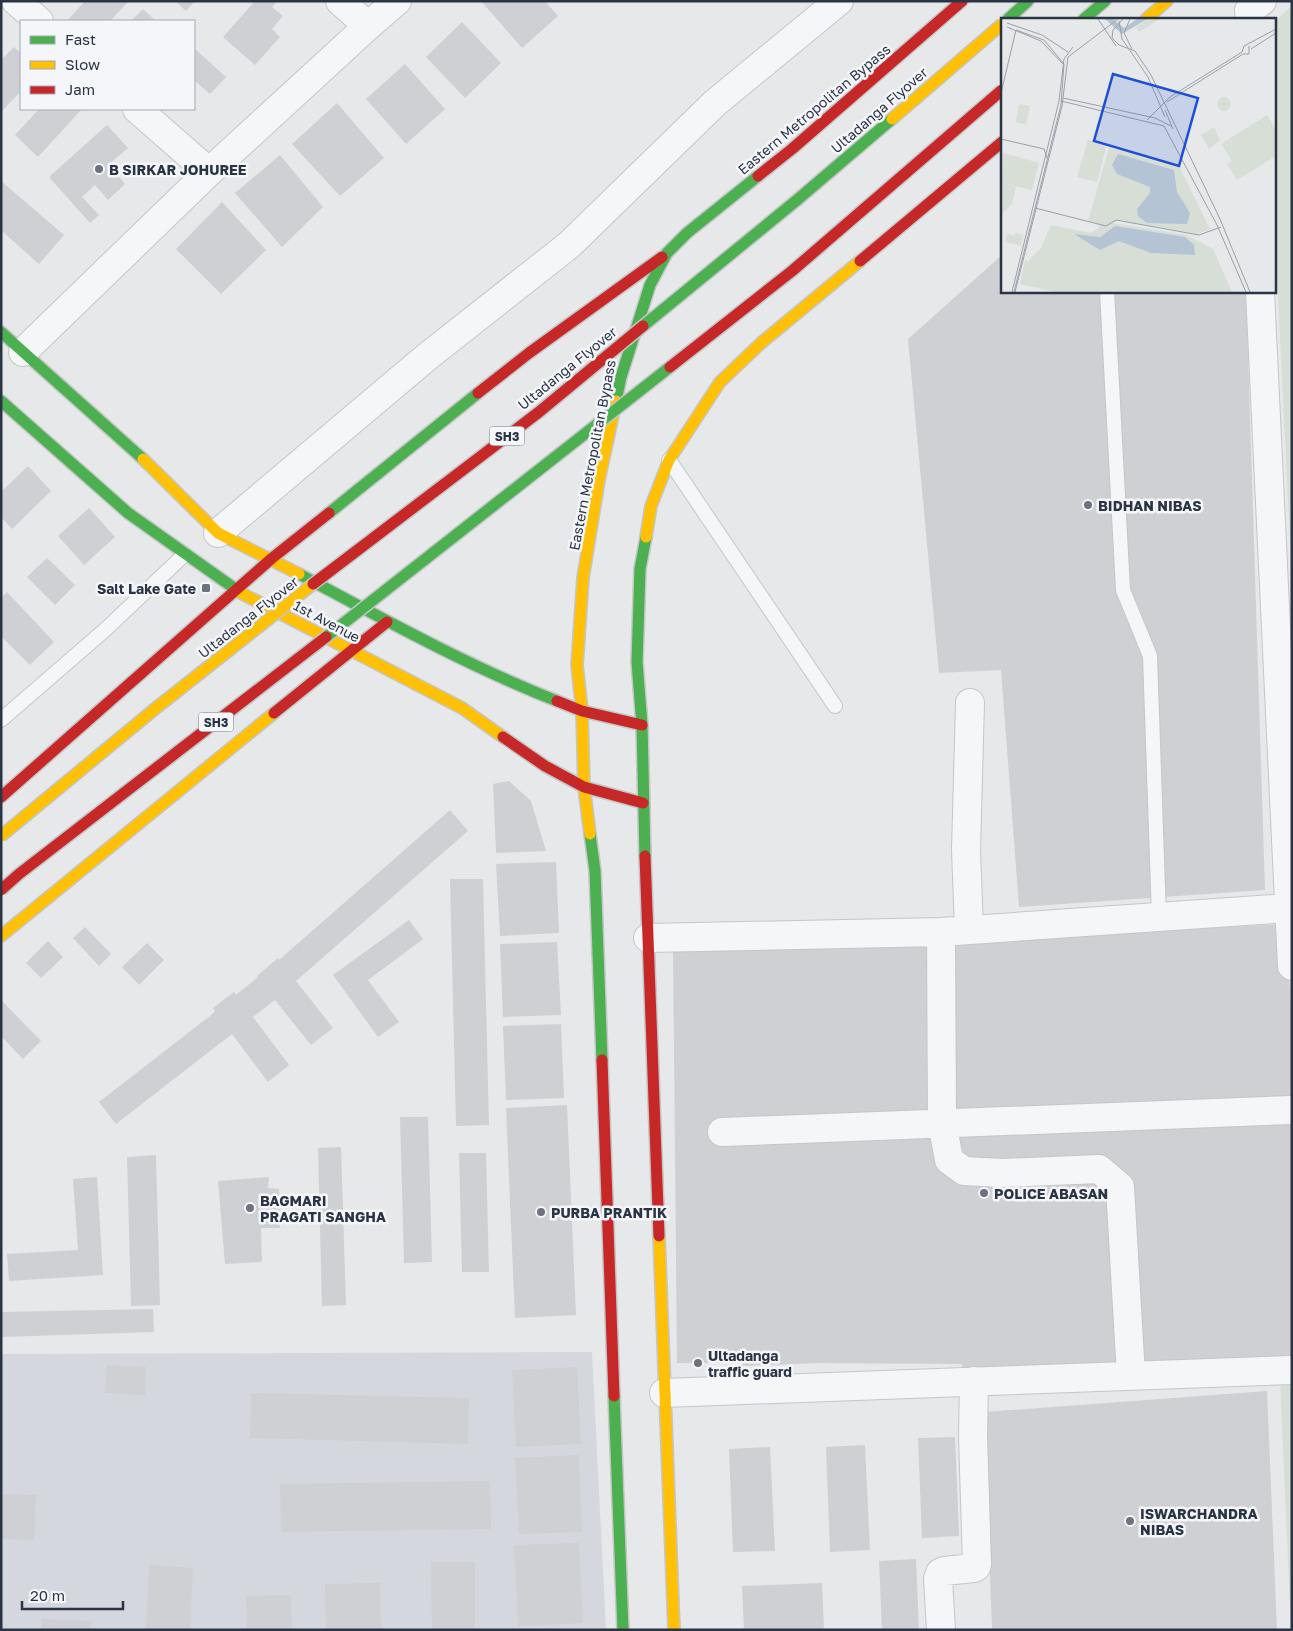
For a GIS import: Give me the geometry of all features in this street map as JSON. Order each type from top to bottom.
[{"type":"main road","name":"Eastern Metropolitan Bypass","points":[[623,1630],[610,1228],[596,890],[584,787],[582,710],[577,665],[583,578],[600,480],[621,377],[650,285],[667,253],[687,233],[792,149],[962,1]]},
{"type":"main road","points":[[1009,18],[1028,1]]},
{"type":"main road","points":[[1085,18],[1105,1]]},
{"type":"main road","points":[[1147,18],[1167,1]]},
{"type":"main road","name":"Ultadanga Flyover","points":[[1,836],[79,771],[272,617],[554,400],[797,200],[1001,25]]},
{"type":"main road","name":"SH3","points":[[1,890],[19,874],[265,685],[792,271],[1001,91]]},
{"type":"main road","points":[[674,1630],[643,804],[642,725],[637,662],[640,569],[650,506],[669,460],[720,382],[761,343],[1001,143]]},
{"type":"main road","points":[[1,797],[270,559],[529,353],[667,253]]},
{"type":"main road","points":[[1,332],[136,452],[218,533],[387,622],[521,687],[582,710],[642,725]]},
{"type":"main road","name":"1st Avenue","points":[[1,401],[128,513],[184,555],[236,590],[462,708],[545,766],[584,787],[643,804]]},
{"type":"main road","points":[[1,936],[387,622]]},
{"type":"street","points":[[16,1],[38,20]]},
{"type":"street","points":[[340,1],[368,26]]},
{"type":"street","points":[[23,352],[209,172],[397,1]]},
{"type":"street","points":[[218,533],[428,356],[569,245],[716,103],[839,1]]},
{"type":"street","points":[[138,110],[209,172]]},
{"type":"street","points":[[1260,292],[1292,966]]},
{"type":"street","points":[[970,703],[966,850],[970,930]]},
{"type":"street","points":[[648,938],[941,932],[1288,908]]},
{"type":"street","points":[[941,932],[942,1122],[949,1160],[964,1171],[1002,1173],[1098,1169],[1120,1186],[1131,1376]]},
{"type":"street","points":[[722,1132],[942,1122],[1292,1110]]},
{"type":"street","points":[[664,1393],[1292,1370]]},
{"type":"street","points":[[941,1630],[938,1579],[940,1573],[974,1568],[977,1564],[973,1436],[974,1381]]},
{"type":"lane","points":[[1108,292],[1123,590],[1150,656],[1159,917]]},
{"type":"lane","points":[[669,460],[835,706]]},
{"type":"lane","points":[[1,720],[106,629],[184,555]]},
{"type":"shaded area","points":[[1292,6],[1292,581],[1276,257],[1276,20]]},
{"type":"shaded area","points":[[592,1352],[606,1630],[1,1630],[1,1354]]},
{"type":"shaded area","points":[[1280,1379],[1292,1379],[1292,1630],[1291,1630]]},
{"type":"building","points":[[85,1],[129,1],[111,20],[68,20]]},
{"type":"building","points":[[175,1],[195,1],[186,11]]},
{"type":"building","points":[[255,1],[277,1],[272,7],[283,16],[272,29],[280,37],[255,65],[223,37]]},
{"type":"building","points":[[481,1],[545,1],[558,16],[522,48]]},
{"type":"building","points":[[143,9],[155,20],[132,20]]},
{"type":"building","points":[[462,22],[501,63],[465,98],[426,57]]},
{"type":"building","points":[[14,47],[20,52],[20,92],[1,112],[1,60]]},
{"type":"building","points":[[195,49],[226,77],[210,94],[195,81]]},
{"type":"building","points":[[405,64],[445,109],[406,144],[366,99]]},
{"type":"building","points":[[337,103],[384,158],[340,196],[292,144]]},
{"type":"building","points":[[38,110],[81,110],[38,157],[15,135]]},
{"type":"building","points":[[107,125],[128,148],[108,165],[125,184],[108,200],[95,185],[82,197],[99,215],[90,223],[49,177]]},
{"type":"building","points":[[280,155],[323,207],[282,247],[235,193]]},
{"type":"building","points":[[1,181],[64,235],[39,264],[3,232],[1,235]]},
{"type":"building","points":[[222,202],[266,250],[221,294],[176,249]]},
{"type":"building","name":"BIDHAN NIBAS","points":[[1001,256],[1001,292],[1246,292],[1265,890],[1019,907],[1001,670],[939,673],[908,339]]},
{"type":"building","points":[[28,466],[51,491],[12,529],[1,517],[1,492]]},
{"type":"building","points":[[89,508],[115,537],[84,565],[58,536]]},
{"type":"building","points":[[47,558],[75,585],[55,605],[27,577]]},
{"type":"building","points":[[7,592],[54,642],[30,665],[1,636],[1,598]]},
{"type":"building","points":[[509,781],[531,801],[546,851],[496,853],[493,784]]},
{"type":"building","points":[[450,810],[468,831],[296,981],[333,1028],[311,1045],[275,1000],[253,1017],[289,1065],[268,1082],[232,1034],[116,1124],[99,1102],[215,1012],[213,1008],[234,992],[236,995],[278,958],[279,960]]},
{"type":"building","points":[[556,862],[559,933],[500,936],[496,864]]},
{"type":"building","points":[[450,879],[483,879],[489,1125],[456,1126]]},
{"type":"building","points":[[409,920],[423,939],[368,980],[399,1022],[378,1037],[333,975]]},
{"type":"building","name":"POLICE ABASAN","points":[[1286,924],[1292,1024],[1292,1364],[962,1373],[962,1364],[817,1363],[742,1366],[742,1363],[677,1363],[673,947],[992,938]]},
{"type":"building","points":[[85,927],[111,954],[99,966],[73,938]]},
{"type":"building","points":[[48,941],[63,957],[41,978],[26,963]]},
{"type":"building","points":[[557,942],[561,1015],[503,1017],[500,944]]},
{"type":"building","points":[[147,943],[164,960],[139,985],[122,967]]},
{"type":"building","points":[[1,1000],[41,1041],[23,1059],[1,1036]]},
{"type":"building","points":[[561,1024],[564,1098],[506,1100],[503,1026]]},
{"type":"building","name":"PURBA PRANTIK","points":[[567,1105],[576,1315],[515,1318],[506,1108]]},
{"type":"building","points":[[400,1117],[428,1117],[432,1262],[404,1263]]},
{"type":"building","points":[[341,1147],[346,1305],[322,1306],[318,1148]]},
{"type":"building","points":[[459,1153],[486,1153],[489,1272],[462,1272]]},
{"type":"building","points":[[156,1155],[160,1305],[131,1306],[127,1157]]},
{"type":"building","points":[[97,1177],[103,1275],[9,1281],[7,1254],[78,1250],[73,1179]]},
{"type":"building","name":"BAGMARI PRAGATI SANGHA","points":[[269,1177],[268,1188],[279,1189],[280,1228],[261,1228],[262,1262],[225,1264],[218,1181]]},
{"type":"building","points":[[153,1309],[154,1332],[1,1337],[1,1312]]},
{"type":"building","points":[[107,1365],[146,1367],[145,1395],[105,1393]]},
{"type":"building","points":[[577,1367],[581,1444],[516,1447],[512,1370]]},
{"type":"building","name":"ISWARCHANDRA NIBAS","points":[[1267,1391],[1277,1630],[992,1630],[984,1412]]},
{"type":"building","points":[[251,1393],[469,1398],[468,1444],[250,1438]]},
{"type":"building","points":[[955,1437],[959,1536],[922,1538],[918,1438]]},
{"type":"building","points":[[865,1445],[870,1550],[830,1552],[826,1447]]},
{"type":"building","points":[[770,1447],[775,1551],[733,1552],[729,1449]]},
{"type":"building","points":[[579,1455],[582,1532],[519,1534],[515,1458]]},
{"type":"building","points":[[490,1481],[491,1529],[281,1532],[280,1484]]},
{"type":"building","points":[[1,1494],[36,1495],[34,1540],[1,1539]]},
{"type":"building","points":[[579,1543],[583,1623],[518,1626],[514,1545]]},
{"type":"building","points":[[916,1559],[919,1630],[882,1630],[879,1561]]},
{"type":"building","points":[[431,1562],[475,1562],[475,1630],[432,1630]]},
{"type":"building","points":[[149,1565],[193,1568],[190,1630],[146,1630]]},
{"type":"building","points":[[380,1583],[381,1630],[326,1630],[325,1584]]},
{"type":"building","points":[[822,1583],[824,1630],[744,1630],[742,1586]]},
{"type":"building","points":[[291,1595],[292,1630],[247,1630],[246,1596]]},
{"type":"building","points":[[41,1619],[92,1621],[91,1630],[41,1630]]},
{"type":"traffic: fast","points":[[1009,18],[1028,1]]},
{"type":"traffic: fast","points":[[1085,18],[1105,1]]},
{"type":"traffic: fast","points":[[643,326],[797,200],[892,119]]},
{"type":"traffic: fast","points":[[616,401],[621,377],[650,285],[667,253],[687,233],[758,176]]},
{"type":"traffic: fast","points":[[1,332],[143,459]]},
{"type":"traffic: fast","points":[[326,637],[670,367]]},
{"type":"traffic: fast","points":[[329,513],[478,393]]},
{"type":"traffic: fast","points":[[1,401],[128,513],[241,593]]},
{"type":"traffic: fast","points":[[645,856],[642,725],[637,662],[640,569],[646,537]]},
{"type":"traffic: fast","points":[[299,574],[458,657],[557,701]]},
{"type":"traffic: fast","points":[[590,834],[595,871],[602,1060]]},
{"type":"traffic: fast","points":[[614,1396],[623,1630]]},
{"type":"traffic: slow","points":[[1147,18],[1167,1]]},
{"type":"traffic: slow","points":[[892,119],[1001,25]]},
{"type":"traffic: slow","points":[[646,537],[651,506],[669,460],[720,382],[761,343],[860,261]]},
{"type":"traffic: slow","points":[[590,834],[584,787],[582,711],[577,665],[583,578],[599,480],[616,401]]},
{"type":"traffic: slow","points":[[143,459],[218,533],[299,574]]},
{"type":"traffic: slow","points":[[1,836],[156,708],[313,584]]},
{"type":"traffic: slow","points":[[241,593],[462,708],[503,737]]},
{"type":"traffic: slow","points":[[1,936],[274,713]]},
{"type":"traffic: slow","points":[[659,1236],[674,1630]]},
{"type":"traffic: jam","points":[[758,176],[792,149],[962,1]]},
{"type":"traffic: jam","points":[[670,367],[792,271],[1001,91]]},
{"type":"traffic: jam","points":[[860,261],[1001,143]]},
{"type":"traffic: jam","points":[[478,393],[529,353],[662,257]]},
{"type":"traffic: jam","points":[[313,584],[539,412],[643,326]]},
{"type":"traffic: jam","points":[[1,797],[271,559],[329,513]]},
{"type":"traffic: jam","points":[[274,713],[387,622]]},
{"type":"traffic: jam","points":[[1,890],[19,874],[326,637]]},
{"type":"traffic: jam","points":[[557,701],[582,711],[642,725]]},
{"type":"traffic: jam","points":[[503,737],[545,766],[584,787],[643,803]]},
{"type":"traffic: jam","points":[[645,856],[659,1236]]},
{"type":"traffic: jam","points":[[602,1060],[614,1396]]},
{"type":"place","name":"B SIRKAR JOHUREE","points":[[99,169]]},
{"type":"place","name":"BIDHAN NIBAS","points":[[1088,505]]},
{"type":"place","name":"Salt Lake Gate","points":[[206,588]]},
{"type":"place","name":"POLICE ABASAN","points":[[984,1193]]},
{"type":"place","name":"BAGMARI PRAGATI SANGHA","points":[[250,1208]]},
{"type":"place","name":"PURBA PRANTIK","points":[[541,1212]]},
{"type":"place","name":"Ultadanga traffic guard","points":[[698,1363]]},
{"type":"place","name":"ISWARCHANDRA NIBAS","points":[[1130,1521]]}]
